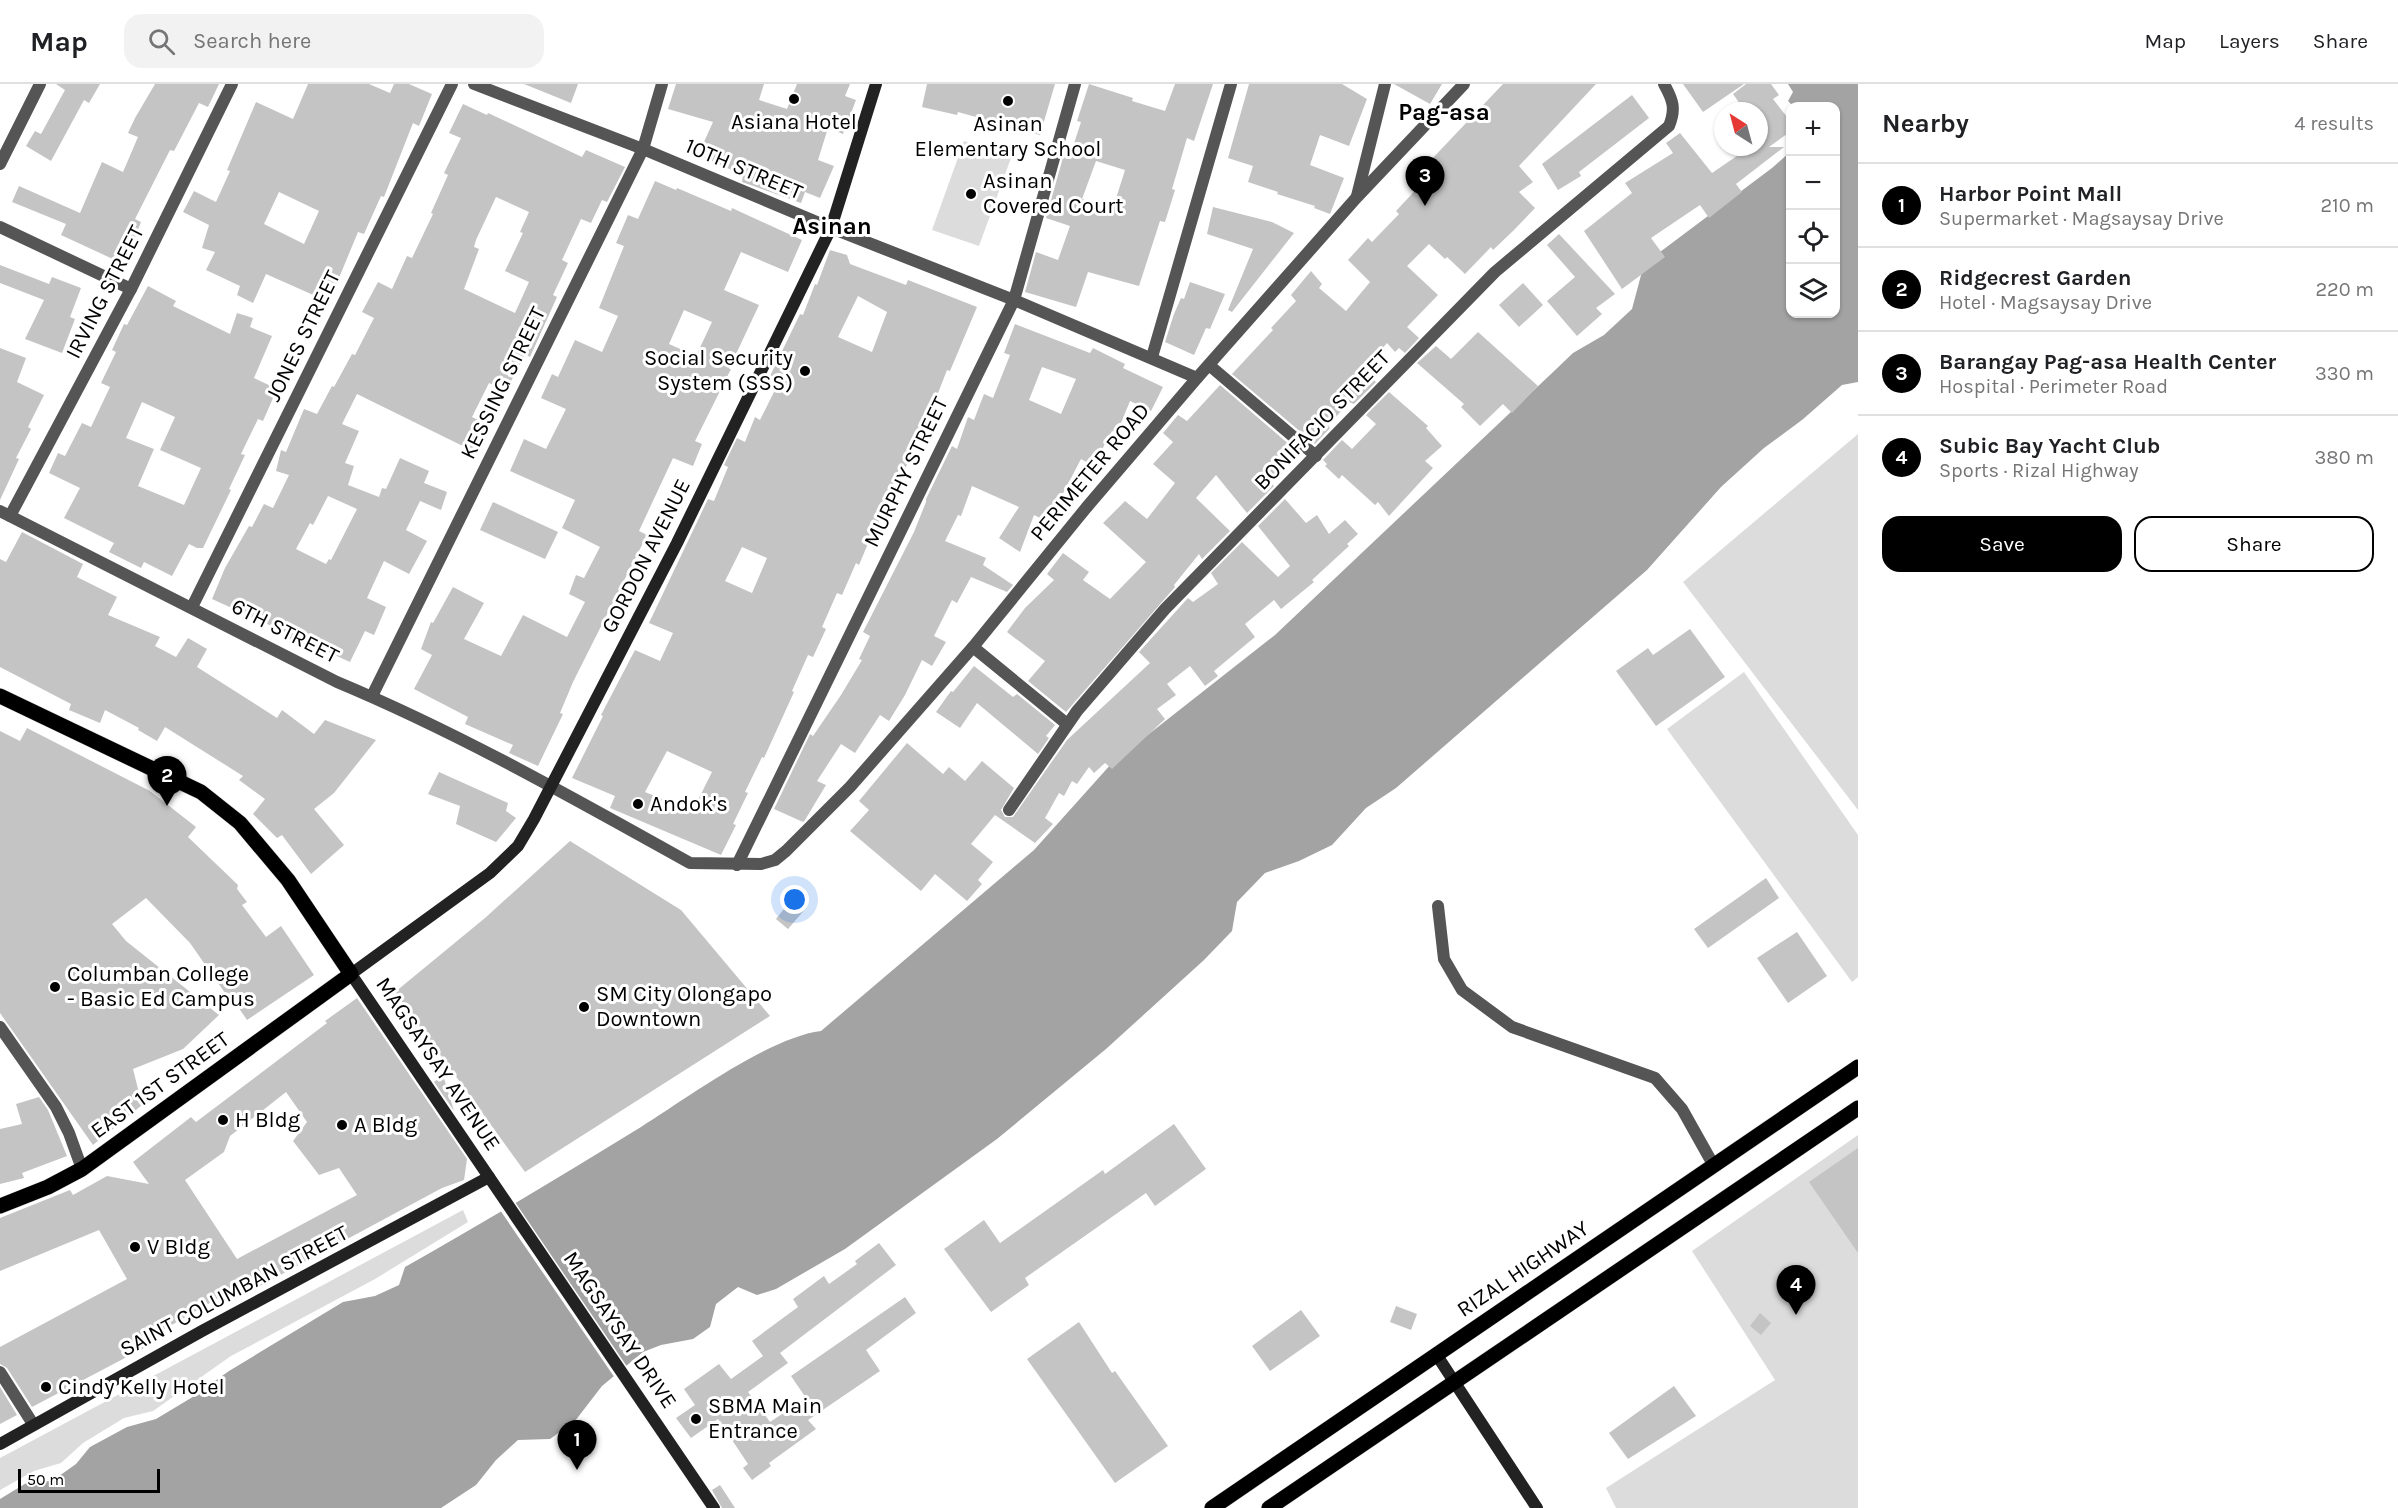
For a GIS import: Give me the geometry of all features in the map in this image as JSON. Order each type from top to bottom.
[{"type":"main road","name":"GORDON AVENUE","points":[[351,974],[490,873],[518,846],[553,787],[682,533],[831,228],[876,84]]},
{"type":"main road","points":[[0,696],[201,792],[240,823],[288,880],[351,974]]},
{"type":"main road","name":"EAST 1ST STREET","points":[[0,1206],[48,1187],[82,1169],[351,974]]},
{"type":"main road","name":"MAGSAYSAY AVENUE","points":[[351,974],[489,1177]]},
{"type":"main road","name":"RIZAL HIGHWAY","points":[[1212,1508],[1858,1067]]},
{"type":"main road","points":[[1269,1508],[1858,1108]]},
{"type":"main road","name":"MAGSAYSAY DRIVE","points":[[489,1177],[714,1508]]},
{"type":"main road","name":"SAINT COLUMBAN STREET","points":[[0,1443],[489,1177]]},
{"type":"main road","points":[[1436,1354],[1537,1508]]},
{"type":"street","points":[[0,164],[40,84]]},
{"type":"street","name":"IRVING STREET","points":[[5,514],[131,289],[232,84]]},
{"type":"street","name":"JONES STREET","points":[[192,607],[452,84]]},
{"type":"street","name":"10TH STREET","points":[[474,84],[643,149],[831,228],[1152,357],[1197,378]]},
{"type":"street","name":"KESSING STREET","points":[[372,696],[643,149],[662,84]]},
{"type":"street","name":"MURPHY STREET","points":[[737,865],[1014,300],[1075,84]]},
{"type":"street","points":[[1152,357],[1231,84]]},
{"type":"street","points":[[1357,197],[1385,84]]},
{"type":"street","name":"PERIMETER ROAD","points":[[690,863],[737,865],[768,863],[786,851],[850,787],[973,647],[1086,508],[1197,378],[1357,197],[1464,84]]},
{"type":"street","name":"BONIFACIO STREET","points":[[1009,810],[1068,724],[1149,626],[1495,272],[1669,126],[1674,107],[1673,100],[1664,84]]},
{"type":"street","points":[[0,227],[131,289]]},
{"type":"street","points":[[1209,365],[1316,456]]},
{"type":"street","name":"6TH STREET","points":[[5,514],[337,682],[372,696],[553,787],[690,863]]},
{"type":"street","points":[[973,647],[1068,724]]},
{"type":"street","points":[[1438,906],[1444,959],[1462,990],[1512,1027],[1655,1078],[1683,1110],[1714,1166]]},
{"type":"street","points":[[0,1027],[56,1107],[69,1133],[82,1169]]},
{"type":"street","points":[[0,1372],[33,1424]]},
{"type":"shaded area","points":[[1788,84],[1858,84],[1858,382],[1842,385],[1802,420],[1764,448],[1721,487],[1647,570],[1396,788],[1366,808],[1332,845],[1299,861],[1265,873],[1237,902],[1232,931],[1204,960],[1106,1049],[997,1139],[845,1249],[776,1289],[757,1295],[738,1287],[716,1304],[710,1327],[693,1339],[661,1345],[643,1352],[602,1386],[575,1421],[550,1439],[518,1440],[496,1460],[476,1485],[441,1508],[0,1508],[0,1499],[28,1482],[52,1481],[76,1464],[90,1447],[127,1427],[156,1419],[229,1371],[343,1302],[375,1296],[399,1285],[405,1267],[582,1163],[729,1070],[778,1044],[821,1031],[1034,850],[1112,763],[1275,635],[1573,353],[1604,335],[1632,309],[1644,264],[1786,156],[1786,318],[1840,318],[1840,102],[1789,102],[1793,92]]},
{"type":"shaded area","name":"Asinan Covered Court","points":[[964,141],[1011,158],[979,246],[932,230]]},
{"type":"shaded area","points":[[1858,434],[1858,810],[1683,582]]},
{"type":"shaded area","points":[[1744,672],[1858,835],[1858,977],[1852,982],[1667,729]]},
{"type":"shaded area","points":[[1858,1135],[1858,1508],[1616,1508],[1606,1488],[1775,1380],[1692,1251]]},
{"type":"shaded area","points":[[463,1210],[468,1222],[375,1279],[231,1356],[153,1411],[124,1418],[83,1443],[61,1463],[34,1471],[0,1490],[0,1458]]},
{"type":"pier","points":[[515,1202],[628,1368],[615,1378],[500,1210]]},
{"type":"building","points":[[56,84],[100,84],[89,103],[84,100],[51,161],[26,146],[35,131],[41,134],[65,90]]},
{"type":"building","points":[[155,84],[219,84],[208,107],[199,103],[174,151],[170,150],[135,219],[141,222],[134,240],[126,237],[115,260],[61,235],[66,224],[12,202],[19,186],[80,213],[102,162],[123,172],[138,137],[128,133]]},
{"type":"building","points":[[308,84],[369,84],[390,93],[394,84],[409,84],[432,94],[419,126],[413,123],[384,197],[381,196],[364,234],[358,232],[329,302],[266,274],[253,303],[237,295],[240,286],[206,270],[215,252],[202,248],[209,225],[183,212],[194,191],[216,202],[256,102],[293,119]],"holes":[[[279,192],[319,211],[304,244],[264,224]]]},
{"type":"building","points":[[524,84],[578,84],[571,103]]},
{"type":"building","points":[[676,84],[764,84],[759,100],[787,109],[797,84],[850,84],[845,96],[856,100],[843,134],[828,128],[818,160],[834,166],[820,198],[805,192],[801,203],[742,182],[743,175],[698,155],[713,122],[668,109]]},
{"type":"building","name":"Asinan Elementary School","points":[[927,84],[1055,84],[1040,135],[958,112],[957,115],[922,107]]},
{"type":"building","points":[[1089,84],[1165,111],[1175,84],[1213,84],[1194,141],[1187,138],[1165,222],[1160,221],[1139,286],[1088,272],[1076,307],[1025,292],[1036,252],[1058,260],[1070,226],[1046,218],[1064,154],[1070,156],[1081,122],[1077,121]],"holes":[[[1096,161],[1125,170],[1113,208],[1082,199]]]},
{"type":"building","points":[[1249,84],[1342,84],[1367,99],[1349,146],[1320,135],[1310,165],[1344,178],[1330,214],[1314,208],[1315,206],[1248,182],[1253,166],[1228,158]]},
{"type":"building","points":[[1394,84],[1442,84],[1430,104]]},
{"type":"building","points":[[1503,84],[1596,84],[1519,166],[1533,182],[1519,192],[1535,208],[1514,230],[1493,250],[1491,247],[1465,274],[1429,244],[1407,266],[1438,295],[1407,327],[1419,338],[1405,353],[1399,348],[1395,352],[1387,343],[1363,371],[1376,382],[1354,404],[1349,402],[1315,444],[1232,374],[1273,330],[1271,328],[1296,301],[1291,295],[1311,271],[1322,284],[1319,288],[1346,311],[1370,282],[1348,260],[1368,238],[1372,242],[1399,214],[1396,211],[1437,167],[1430,161]]},
{"type":"building","points":[[1683,84],[1744,84],[1718,102],[1714,102],[1714,104],[1703,112]]},
{"type":"building","points":[[1746,84],[1771,84],[1779,95],[1773,99],[1786,116],[1786,135],[1769,147],[1784,147],[1736,184],[1742,192],[1709,218],[1700,205],[1651,238],[1665,257],[1622,289],[1584,231],[1632,193],[1625,183],[1673,153],[1666,143],[1680,133],[1712,173],[1737,156],[1768,156],[1768,102],[1739,102],[1733,94]]},
{"type":"building","points":[[1632,95],[1649,118],[1579,172],[1581,176],[1558,190],[1542,164]]},
{"type":"building","points":[[463,104],[487,115],[488,113],[582,157],[586,150],[625,167],[607,202],[602,200],[591,223],[581,219],[562,260],[568,263],[553,295],[557,297],[530,357],[525,354],[506,391],[489,383],[472,417],[490,426],[477,453],[357,394],[342,424],[359,431],[345,463],[354,466],[348,485],[379,497],[382,488],[386,489],[400,458],[429,471],[424,483],[447,492],[441,510],[420,501],[406,530],[427,541],[409,574],[384,561],[367,598],[386,607],[374,635],[365,631],[350,662],[317,647],[315,650],[287,638],[289,634],[212,599],[225,568],[249,526],[252,527],[264,504],[273,508],[289,475],[276,471],[281,450],[286,452],[304,409],[317,414],[352,354],[355,355],[374,318],[362,312],[378,282],[392,289],[407,256],[412,258],[433,214],[431,213],[448,175],[444,173],[461,138],[449,133]],"holes":[[[496,197],[529,212],[520,232],[523,233],[505,271],[529,282],[515,313],[464,289],[479,249],[474,247],[476,240]],[[328,496],[357,509],[331,560],[329,559],[326,564],[296,549],[310,523],[313,525]]]},
{"type":"building","points":[[655,181],[731,211],[732,208],[802,240],[788,272],[741,252],[724,290],[759,305],[729,369],[731,369],[695,441],[702,444],[693,466],[673,458],[639,531],[647,535],[573,682],[560,713],[563,714],[538,766],[509,753],[513,745],[465,724],[468,717],[414,689],[432,655],[421,649],[431,622],[433,623],[453,587],[484,603],[464,639],[501,656],[523,615],[567,637],[585,602],[569,594],[576,575],[584,578],[600,547],[562,528],[575,500],[510,471],[524,439],[546,449],[566,409],[541,398],[552,374],[558,377],[575,340],[602,352],[618,316],[599,308],[624,246],[616,243],[628,215],[638,219]],"holes":[[[684,310],[712,322],[696,356],[669,344]]]},
{"type":"building","points":[[1213,207],[1272,222],[1294,233],[1232,312],[1228,310],[1253,249],[1207,234]]},
{"type":"building","points":[[1559,234],[1615,294],[1596,308],[1602,314],[1577,336],[1547,301],[1575,277],[1547,245]]},
{"type":"building","points":[[830,250],[847,255],[850,264],[906,285],[908,280],[977,307],[950,371],[947,370],[926,426],[929,427],[923,441],[918,439],[905,469],[900,466],[874,535],[872,534],[859,565],[856,563],[842,595],[837,593],[822,627],[826,629],[813,657],[808,655],[764,758],[762,757],[745,792],[748,793],[733,824],[736,825],[721,855],[610,808],[615,796],[572,778],[603,716],[601,715],[635,650],[660,661],[673,633],[649,623],[708,499],[714,501],[728,467],[724,465],[737,438],[745,442],[755,417],[760,420],[780,380],[770,376],[800,314],[803,315],[815,284],[817,285]],"holes":[[[858,296],[887,312],[872,352],[838,337]],[[742,547],[767,558],[752,593],[725,581]],[[667,751],[712,772],[695,806],[685,802],[682,807],[645,792]]]},
{"type":"building","points":[[0,265],[49,284],[52,277],[81,288],[70,317],[75,319],[62,353],[25,339],[44,300],[0,283]]},
{"type":"building","points":[[1190,282],[1225,294],[1210,329],[1206,328],[1194,355],[1165,342],[1174,314],[1181,298],[1184,299]]},
{"type":"building","points":[[1523,283],[1543,305],[1519,327],[1499,305]]},
{"type":"building","points":[[148,286],[176,301],[173,306],[230,334],[237,313],[253,318],[250,327],[272,336],[254,378],[277,389],[263,421],[258,419],[241,454],[245,455],[229,489],[231,490],[203,548],[189,544],[172,576],[144,562],[141,568],[109,552],[114,543],[64,518],[80,488],[49,473],[58,453],[65,456],[82,423],[91,427],[110,387],[101,383],[116,352],[112,350],[124,324],[127,325]],"holes":[[[142,402],[175,417],[160,450],[201,468],[184,505],[138,486],[154,449],[126,438]]]},
{"type":"building","points":[[1015,324],[1090,353],[1093,348],[1125,364],[1123,368],[1163,387],[1151,411],[1130,401],[1117,433],[1112,431],[1093,466],[1081,459],[1048,522],[1034,515],[1020,552],[999,538],[1019,507],[972,486],[961,516],[958,515],[945,541],[986,558],[983,565],[1013,585],[1007,592],[971,577],[957,603],[952,600],[934,636],[946,642],[932,666],[922,660],[889,721],[880,715],[855,753],[841,744],[817,781],[826,785],[805,820],[803,822],[774,809],[810,734],[813,736],[862,660],[859,659],[870,636],[863,632],[914,532],[926,499],[952,446],[957,449],[968,417],[974,420],[984,394],[993,398],[1010,355],[1004,353]],"holes":[[[1042,367],[1076,379],[1061,414],[1029,400]]]},
{"type":"building","points":[[1478,332],[1538,386],[1512,413],[1503,404],[1480,426],[1461,407],[1464,404],[1417,363],[1436,346],[1451,359]]},
{"type":"building","points":[[0,348],[26,358],[17,382],[44,395],[28,427],[31,429],[16,458],[19,459],[0,500]]},
{"type":"building","points":[[1220,385],[1298,452],[1269,481],[1274,486],[1247,513],[1216,475],[1196,498],[1230,531],[1202,559],[1199,554],[1174,585],[1175,587],[1066,712],[1028,681],[1045,661],[1007,632],[1025,608],[1054,580],[1047,574],[1063,553],[1089,572],[1083,580],[1110,599],[1146,562],[1103,523],[1125,501],[1147,519],[1175,483],[1153,464],[1173,442],[1163,433],[1178,415],[1187,421]]},
{"type":"building","points":[[1389,392],[1428,426],[1426,428],[1442,446],[1425,461],[1433,468],[1389,516],[1378,502],[1375,505],[1342,475],[1339,479],[1325,466],[1327,464],[1323,460],[1342,440],[1352,449],[1376,424],[1366,415]]},
{"type":"building","points":[[1285,499],[1306,523],[1317,515],[1329,534],[1345,520],[1358,534],[1347,544],[1349,546],[1312,580],[1314,582],[1281,609],[1274,600],[1245,624],[1255,637],[1214,671],[1218,676],[1205,686],[1190,666],[1167,684],[1176,695],[1157,709],[1165,719],[1112,769],[1105,763],[1094,773],[1089,767],[1077,784],[1072,781],[1064,796],[1059,793],[1045,818],[1053,824],[1035,843],[995,815],[971,844],[993,862],[978,880],[982,884],[967,901],[935,874],[921,891],[850,831],[869,810],[859,801],[907,743],[943,774],[949,767],[965,781],[982,761],[1014,788],[1001,810],[1005,817],[1013,817],[1067,740],[1150,663],[1139,652],[1188,598],[1193,602],[1218,584],[1211,573],[1242,542],[1278,577],[1290,566],[1258,526]]},
{"type":"building","points":[[493,502],[558,532],[545,559],[480,530]]},
{"type":"building","points":[[22,532],[83,564],[77,577],[117,597],[108,615],[160,637],[155,646],[176,657],[188,638],[207,649],[197,667],[277,718],[282,710],[314,734],[325,720],[376,740],[334,793],[314,809],[344,845],[311,874],[282,835],[277,838],[253,814],[265,799],[239,780],[243,776],[165,727],[157,741],[138,730],[139,728],[105,710],[100,723],[69,710],[71,704],[0,667],[0,559],[6,562]]},
{"type":"building","points":[[1690,629],[1725,677],[1656,726],[1616,671],[1648,648],[1653,655]]},
{"type":"building","points":[[974,666],[1013,697],[1017,694],[1055,725],[1046,736],[1049,738],[1038,754],[977,703],[960,728],[936,712],[951,691],[953,692]]},
{"type":"building","points":[[27,728],[150,791],[196,827],[188,837],[238,885],[237,889],[247,902],[242,905],[266,937],[281,926],[314,975],[247,1020],[234,1001],[232,1003],[190,943],[146,898],[112,924],[126,941],[219,1015],[183,1049],[133,1069],[142,1105],[93,1145],[0,1013],[0,731],[20,741]]},
{"type":"building","points":[[439,772],[508,803],[506,811],[516,818],[496,842],[456,824],[460,806],[428,794]]},
{"type":"building","name":"SM City Olongapo Downtown","points":[[570,841],[681,910],[770,1016],[525,1172],[395,992],[485,918]]},
{"type":"building","points":[[1766,878],[1779,898],[1708,948],[1694,929]]},
{"type":"building","points":[[794,896],[807,907],[788,929],[776,919]]},
{"type":"building","points":[[1797,932],[1827,976],[1788,1003],[1757,958]]},
{"type":"building","points":[[357,998],[467,1159],[464,1180],[442,1188],[234,1300],[229,1292],[156,1334],[159,1340],[32,1407],[7,1368],[0,1364],[0,1347],[127,1279],[99,1230],[0,1271],[0,1218],[70,1190],[73,1195],[107,1176],[149,1184],[133,1162],[191,1117],[196,1122],[327,1023],[325,1021]],"holes":[[[286,1092],[307,1122],[293,1141],[319,1175],[339,1168],[357,1195],[237,1259],[185,1180],[224,1152],[230,1136]]]},
{"type":"building","points":[[443,1075],[454,1111],[434,1082]]},
{"type":"building","points":[[39,1097],[48,1110],[67,1156],[22,1173],[24,1178],[0,1184],[0,1129],[22,1124],[16,1104]]},
{"type":"building","points":[[1174,1124],[1206,1169],[1155,1206],[1146,1193],[1025,1278],[1029,1285],[991,1312],[944,1249],[984,1220],[1000,1243],[1103,1170],[1105,1174]]},
{"type":"building","points":[[1858,1148],[1858,1253],[1809,1182]]},
{"type":"building","points":[[879,1243],[896,1265],[780,1353],[788,1363],[748,1392],[770,1422],[806,1398],[791,1376],[905,1297],[916,1313],[866,1350],[880,1371],[808,1420],[816,1429],[769,1463],[771,1466],[752,1480],[743,1468],[748,1464],[718,1419],[691,1438],[676,1418],[695,1405],[684,1389],[719,1364],[731,1379],[763,1356],[752,1341],[798,1307],[793,1299],[824,1276],[829,1284],[857,1264],[855,1261]]},
{"type":"building","points":[[1396,1306],[1417,1314],[1411,1330],[1390,1322]]},
{"type":"building","points":[[1301,1310],[1320,1336],[1270,1371],[1252,1346]]},
{"type":"building","points":[[1760,1313],[1771,1323],[1761,1335],[1750,1326]]},
{"type":"building","points":[[1079,1322],[1112,1373],[1115,1371],[1168,1446],[1115,1483],[1027,1359]]},
{"type":"building","points":[[1674,1386],[1696,1416],[1628,1459],[1609,1433]]},
{"type":"building","points":[[0,1387],[17,1415],[0,1424]]},
{"type":"building","points":[[720,1485],[735,1508],[722,1508],[712,1490]]},
{"type":"place","name":"Asiana Hotel","points":[[794,99]]},
{"type":"place","name":"Asinan Elementary School","points":[[1008,101]]},
{"type":"place","name":"Asinan Covered Court","points":[[971,194]]},
{"type":"place","name":"Barangay Pag-asa Health Center","points":[[1425,206]]},
{"type":"place","name":"Social Security System (SSS)","points":[[805,371]]},
{"type":"place","name":"Andok's","points":[[638,804]]},
{"type":"place","name":"Ridgecrest Garden","points":[[167,806]]},
{"type":"place","name":"Columban College - Basic Ed Campus","points":[[55,987]]},
{"type":"place","name":"SM City Olongapo Downtown","points":[[584,1007]]},
{"type":"place","name":"H Bldg","points":[[223,1120]]},
{"type":"place","name":"A Bldg","points":[[342,1125]]},
{"type":"place","name":"V Bldg","points":[[135,1247]]},
{"type":"place","name":"Subic Bay Yacht Club","points":[[1796,1315]]},
{"type":"place","name":"Cindy Kelly Hotel","points":[[46,1387]]},
{"type":"place","name":"SBMA Main Entrance","points":[[696,1419]]},
{"type":"place","name":"Harbor Point Mall","points":[[577,1470]]},
{"type":"district","name":"Pag-asa","points":[[1444,112]]},
{"type":"district","name":"Asinan","points":[[832,226]]}]
